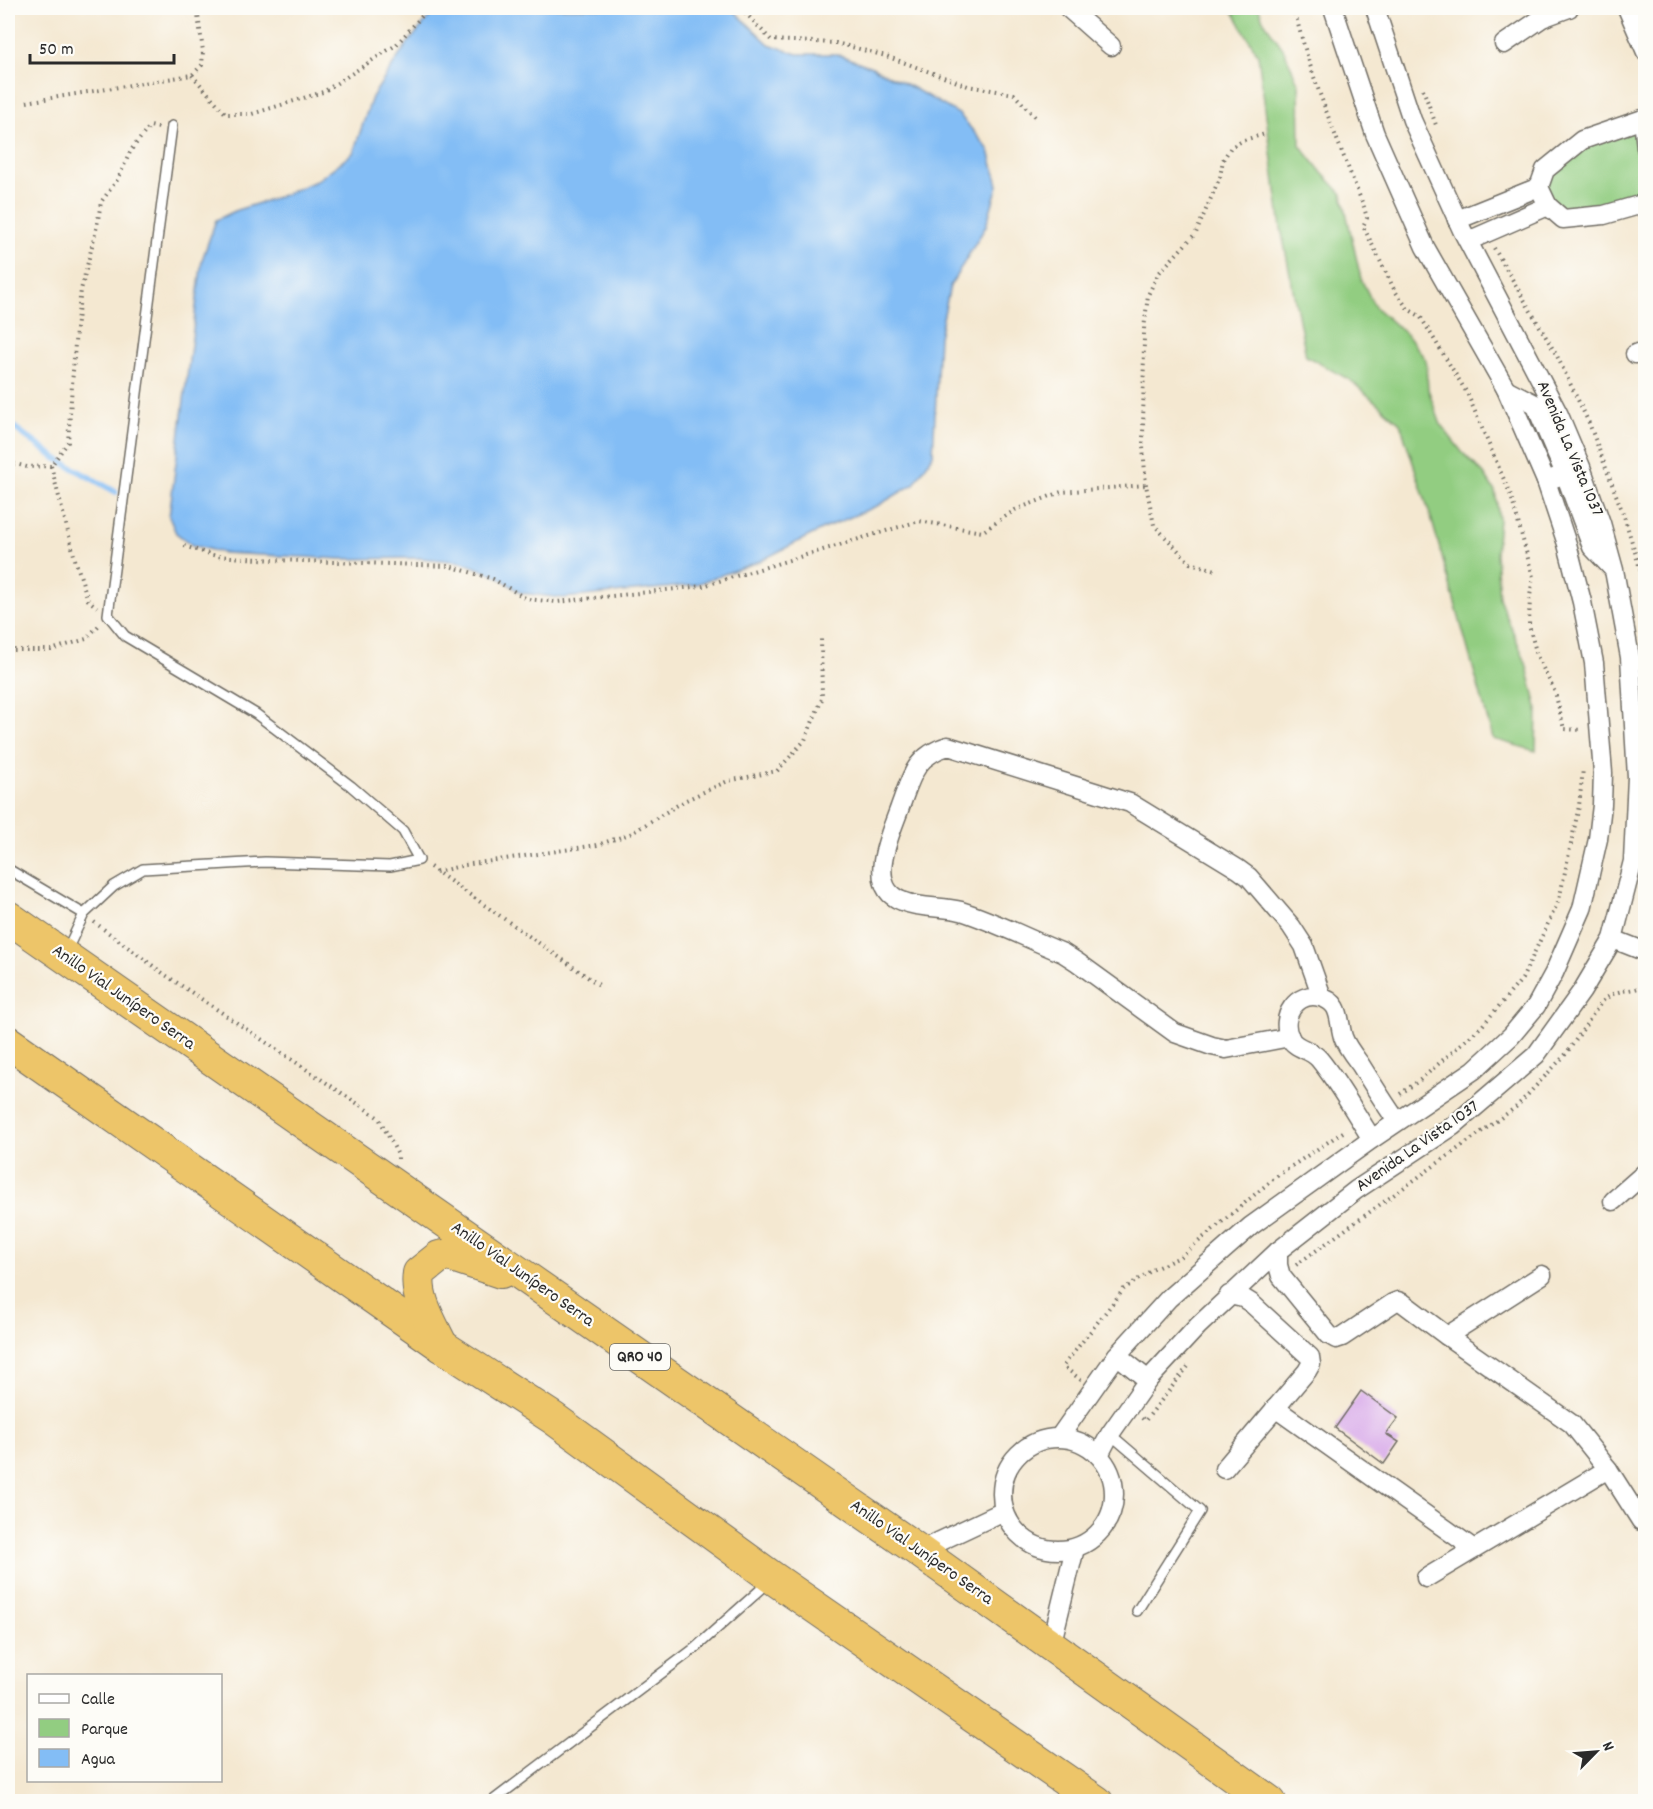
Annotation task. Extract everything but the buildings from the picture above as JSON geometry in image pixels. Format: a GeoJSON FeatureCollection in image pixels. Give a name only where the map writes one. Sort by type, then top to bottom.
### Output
{"type":"FeatureCollection","features":[{"type":"Feature","properties":{"kind":"highway","name":"Anillo Vial Junípero Serra"},"geometry":{"type":"LineString","coordinates":[[8,917],[919,1551],[1270,1802]]}},
{"type":"Feature","properties":{"kind":"highway"},"geometry":{"type":"LineString","coordinates":[[8,1042],[442,1346],[553,1418],[772,1578],[1096,1802]]}},
{"type":"Feature","properties":{"kind":"highway"},"geometry":{"type":"LineString","coordinates":[[442,1346],[417,1285],[419,1273],[439,1257],[450,1256],[533,1283]]}},
{"type":"Feature","properties":{"kind":"street"},"geometry":{"type":"LineString","coordinates":[[1068,8],[1111,46]]}},
{"type":"Feature","properties":{"kind":"street"},"geometry":{"type":"LineString","coordinates":[[1083,8],[1088,26]]}},
{"type":"Feature","properties":{"kind":"street","name":"Avenida La Vista 1037"},"geometry":{"type":"LineString","coordinates":[[1060,1437],[1117,1355],[1169,1298],[1251,1226],[1372,1139],[1474,1070],[1511,1036],[1541,998],[1554,973],[1582,909],[1598,839],[1603,773],[1594,663],[1567,544],[1546,481],[1506,389],[1425,247],[1375,134],[1333,8]]}},
{"type":"Feature","properties":{"kind":"street","name":"Avenida La Vista 1037"},"geometry":{"type":"LineString","coordinates":[[1100,1455],[1110,1434],[1148,1380],[1198,1326],[1278,1251],[1356,1190],[1453,1126],[1536,1055],[1582,991],[1613,939],[1633,861],[1637,777],[1630,657],[1614,570],[1601,523],[1573,471],[1558,415],[1457,220],[1413,120],[1375,8]]}},
{"type":"Feature","properties":{"kind":"street"},"geometry":{"type":"LineString","coordinates":[[1504,44],[1542,18],[1569,8]]}},
{"type":"Feature","properties":{"kind":"street"},"geometry":{"type":"LineString","coordinates":[[1627,8],[1646,52]]}},
{"type":"Feature","properties":{"kind":"street"},"geometry":{"type":"LineString","coordinates":[[1646,148],[1644,118],[1582,140],[1545,170],[1539,187],[1548,206],[1563,219],[1604,215],[1646,203]]}},
{"type":"Feature","properties":{"kind":"street"},"geometry":{"type":"LineString","coordinates":[[1457,220],[1539,187]]}},
{"type":"Feature","properties":{"kind":"street"},"geometry":{"type":"LineString","coordinates":[[1468,241],[1548,206]]}},
{"type":"Feature","properties":{"kind":"street"},"geometry":{"type":"LineString","coordinates":[[1506,389],[1535,404],[1573,471],[1546,481]]}},
{"type":"Feature","properties":{"kind":"street"},"geometry":{"type":"LineString","coordinates":[[1290,1037],[1226,1049],[1212,1046],[1175,1033],[1063,953],[961,912],[901,901],[889,891],[882,874],[882,858],[915,768],[934,750],[948,746],[1130,802],[1249,877],[1291,926],[1304,946],[1322,997]]}},
{"type":"Feature","properties":{"kind":"street"},"geometry":{"type":"LineString","coordinates":[[1613,939],[1646,952]]}},
{"type":"Feature","properties":{"kind":"street"},"geometry":{"type":"LineString","coordinates":[[1372,1139],[1318,1057],[1297,1046],[1290,1037],[1287,1023],[1289,1010],[1298,1001],[1309,996],[1322,997],[1335,1005],[1341,1017],[1344,1039],[1397,1122]]}},
{"type":"Feature","properties":{"kind":"street"},"geometry":{"type":"LineString","coordinates":[[1613,1201],[1645,1173]]}},
{"type":"Feature","properties":{"kind":"street"},"geometry":{"type":"LineString","coordinates":[[1278,1251],[1281,1276],[1329,1335],[1336,1339],[1398,1301],[1572,1424],[1608,1469],[1641,1521]]}},
{"type":"Feature","properties":{"kind":"street"},"geometry":{"type":"LineString","coordinates":[[1446,1336],[1542,1275]]}},
{"type":"Feature","properties":{"kind":"street"},"geometry":{"type":"LineString","coordinates":[[1224,1469],[1311,1364],[1310,1357],[1251,1303],[1243,1298],[1229,1296]]}},
{"type":"Feature","properties":{"kind":"street"},"geometry":{"type":"LineString","coordinates":[[1117,1355],[1148,1380]]}},
{"type":"Feature","properties":{"kind":"street"},"geometry":{"type":"LineString","coordinates":[[1275,1408],[1474,1549]]}},
{"type":"Feature","properties":{"kind":"street"},"geometry":{"type":"LineString","coordinates":[[1060,1437],[1082,1442],[1100,1455],[1112,1475],[1114,1497],[1109,1519],[1095,1537],[1075,1548],[1053,1550],[1032,1544],[1015,1531],[1004,1512],[1001,1490],[1007,1469],[1020,1451],[1039,1440],[1060,1437]]}},
{"type":"Feature","properties":{"kind":"street"},"geometry":{"type":"LineString","coordinates":[[1426,1578],[1608,1469]]}},
{"type":"Feature","properties":{"kind":"street"},"geometry":{"type":"LineString","coordinates":[[919,1551],[1004,1512]]}},
{"type":"Feature","properties":{"kind":"street"},"geometry":{"type":"LineString","coordinates":[[1051,1646],[1075,1548]]}},
{"type":"Feature","properties":{"kind":"lane"},"geometry":{"type":"LineString","coordinates":[[64,957],[84,914],[114,886],[143,869],[265,861],[390,866],[419,860],[403,831],[351,786],[256,714],[125,636],[108,615],[171,129]]}},
{"type":"Feature","properties":{"kind":"lane"},"geometry":{"type":"LineString","coordinates":[[8,869],[84,914]]}},
{"type":"Feature","properties":{"kind":"lane"},"geometry":{"type":"LineString","coordinates":[[1110,1434],[1200,1510],[1137,1611]]}},
{"type":"Feature","properties":{"kind":"lane"},"geometry":{"type":"LineString","coordinates":[[491,1802],[695,1648],[772,1578]]}},
{"type":"Feature","properties":{"kind":"path"},"geometry":{"type":"LineString","coordinates":[[27,102],[192,75],[201,65],[203,51],[197,8]]}},
{"type":"Feature","properties":{"kind":"path"},"geometry":{"type":"LineString","coordinates":[[192,75],[226,114],[252,114],[323,92],[396,45],[429,8]]}},
{"type":"Feature","properties":{"kind":"path"},"geometry":{"type":"LineString","coordinates":[[741,8],[771,40],[836,43],[885,56],[968,86],[1014,94],[1036,118]]}},
{"type":"Feature","properties":{"kind":"path"},"geometry":{"type":"LineString","coordinates":[[1294,8],[1335,136],[1364,207],[1367,218],[1363,226],[1395,291],[1408,309],[1420,316],[1467,393],[1511,496],[1533,577],[1529,625],[1538,656],[1556,692],[1564,729],[1583,730]]}},
{"type":"Feature","properties":{"kind":"path"},"geometry":{"type":"LineString","coordinates":[[1421,83],[1440,136]]}},
{"type":"Feature","properties":{"kind":"path"},"geometry":{"type":"LineString","coordinates":[[8,650],[51,650],[86,639],[108,615],[88,600],[51,466],[68,442],[81,290],[98,226],[101,202],[118,179],[130,150],[150,126],[171,129]]}},
{"type":"Feature","properties":{"kind":"path"},"geometry":{"type":"LineString","coordinates":[[1216,570],[1190,563],[1154,525],[1146,485],[1143,447],[1144,330],[1148,295],[1158,274],[1196,233],[1220,177],[1223,160],[1231,147],[1264,134]]}},
{"type":"Feature","properties":{"kind":"path"},"geometry":{"type":"LineString","coordinates":[[1485,234],[1557,356],[1589,423],[1624,516],[1646,588]]}},
{"type":"Feature","properties":{"kind":"path"},"geometry":{"type":"LineString","coordinates":[[8,462],[27,467],[51,466]]}},
{"type":"Feature","properties":{"kind":"path"},"geometry":{"type":"LineString","coordinates":[[184,546],[216,556],[363,565],[449,566],[493,579],[527,598],[557,602],[703,586],[920,520],[982,532],[1015,510],[1061,492],[1146,485]]}},
{"type":"Feature","properties":{"kind":"path"},"geometry":{"type":"LineString","coordinates":[[436,872],[465,865],[597,845],[630,834],[686,800],[728,780],[777,771],[805,740],[822,699],[821,636]]}},
{"type":"Feature","properties":{"kind":"path"},"geometry":{"type":"LineString","coordinates":[[1582,720],[1584,741]]}},
{"type":"Feature","properties":{"kind":"path"},"geometry":{"type":"LineString","coordinates":[[1385,1104],[1420,1080],[1482,1026],[1522,979],[1559,900],[1579,807],[1583,762]]}},
{"type":"Feature","properties":{"kind":"path"},"geometry":{"type":"LineString","coordinates":[[419,860],[599,985]]}},
{"type":"Feature","properties":{"kind":"path"},"geometry":{"type":"LineString","coordinates":[[84,914],[164,974],[379,1118],[398,1155],[399,1190]]}},
{"type":"Feature","properties":{"kind":"path"},"geometry":{"type":"LineString","coordinates":[[1281,1276],[1344,1228],[1516,1107],[1566,1054],[1608,996],[1622,990],[1636,990],[1646,985]]}},
{"type":"Feature","properties":{"kind":"path"},"geometry":{"type":"LineString","coordinates":[[1092,1389],[1063,1366],[1124,1289],[1152,1270],[1180,1257],[1277,1176],[1360,1120]]}},
{"type":"Feature","properties":{"kind":"path"},"geometry":{"type":"LineString","coordinates":[[1128,1407],[1145,1421],[1194,1360]]}},
{"type":"Feature","properties":{"kind":"green space"},"geometry":{"type":"Polygon","coordinates":[[[1231,8],[1259,8],[1263,20],[1284,50],[1299,85],[1300,145],[1342,194],[1361,279],[1375,307],[1408,336],[1426,360],[1428,389],[1441,425],[1462,452],[1484,474],[1495,491],[1499,519],[1496,554],[1499,598],[1526,663],[1537,707],[1536,751],[1493,739],[1432,521],[1400,423],[1350,380],[1306,356],[1281,228],[1258,55],[1231,8]]]}},
{"type":"Feature","properties":{"kind":"green space"},"geometry":{"type":"Polygon","coordinates":[[[1645,118],[1645,203],[1563,219],[1548,206],[1545,170],[1582,140],[1645,118]]]}},
{"type":"Feature","properties":{"kind":"water"},"geometry":{"type":"Polygon","coordinates":[[[437,8],[731,8],[769,44],[797,54],[837,54],[872,67],[959,114],[989,150],[998,185],[986,226],[950,286],[939,337],[933,455],[914,484],[879,505],[827,527],[760,561],[694,585],[563,598],[521,593],[497,576],[462,562],[419,558],[342,559],[223,553],[192,545],[176,533],[169,517],[202,260],[216,220],[316,181],[353,153],[372,97],[407,44],[437,8]]]}},
{"type":"Feature","properties":{"kind":"waterway"},"geometry":{"type":"LineString","coordinates":[[8,423],[57,459],[116,492]]}}]}
